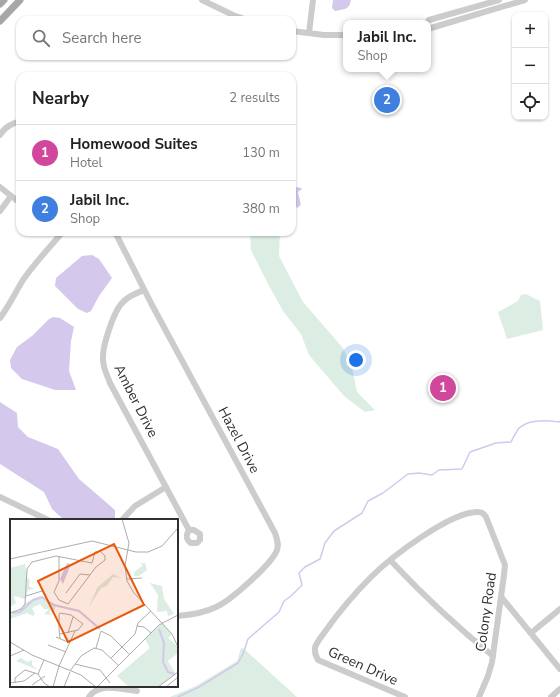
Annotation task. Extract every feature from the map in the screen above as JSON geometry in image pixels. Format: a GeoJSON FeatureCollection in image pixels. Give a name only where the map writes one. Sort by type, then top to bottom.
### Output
{"type":"FeatureCollection","features":[{"type":"Feature","properties":{"kind":"main road"},"geometry":{"type":"LineString","coordinates":[[0,4],[4,0]]}},
{"type":"Feature","properties":{"kind":"main road"},"geometry":{"type":"LineString","coordinates":[[0,21],[20,0]]}},
{"type":"Feature","properties":{"kind":"street"},"geometry":{"type":"LineString","coordinates":[[202,0],[236,16]]}},
{"type":"Feature","properties":{"kind":"street"},"geometry":{"type":"LineString","coordinates":[[309,33],[313,0]]}},
{"type":"Feature","properties":{"kind":"street"},"geometry":{"type":"LineString","coordinates":[[429,20],[499,0]]}},
{"type":"Feature","properties":{"kind":"street"},"geometry":{"type":"LineString","coordinates":[[431,28],[525,0]]}},
{"type":"Feature","properties":{"kind":"street"},"geometry":{"type":"LineString","coordinates":[[296,31],[343,35]]}},
{"type":"Feature","properties":{"kind":"street"},"geometry":{"type":"LineString","coordinates":[[0,135],[5,128],[16,122]]}},
{"type":"Feature","properties":{"kind":"street"},"geometry":{"type":"LineString","coordinates":[[0,187],[16,199]]}},
{"type":"Feature","properties":{"kind":"street"},"geometry":{"type":"LineString","coordinates":[[0,211],[11,196]]}},
{"type":"Feature","properties":{"kind":"street"},"geometry":{"type":"LineString","coordinates":[[0,318],[31,268],[58,236]]}},
{"type":"Feature","properties":{"kind":"street","name":"Hazel Drive"},"geometry":{"type":"LineString","coordinates":[[117,236],[144,290],[275,532],[278,542],[274,555],[235,595],[217,607],[198,614],[178,616]]}},
{"type":"Feature","properties":{"kind":"street","name":"Amber Drive"},"geometry":{"type":"LineString","coordinates":[[144,290],[132,295],[122,302],[118,308],[103,350],[105,372],[190,530]]}},
{"type":"Feature","properties":{"kind":"street"},"geometry":{"type":"LineString","coordinates":[[123,519],[135,506],[166,487]]}},
{"type":"Feature","properties":{"kind":"street"},"geometry":{"type":"LineString","coordinates":[[0,497],[46,519]]}},
{"type":"Feature","properties":{"kind":"street","name":"Colony Road"},"geometry":{"type":"LineString","coordinates":[[391,560],[432,530],[458,517],[479,512],[483,513],[486,517],[505,565],[502,598],[493,656],[488,676],[479,697]]}},
{"type":"Feature","properties":{"kind":"street"},"geometry":{"type":"LineString","coordinates":[[391,560],[425,596],[473,640],[493,656]]}},
{"type":"Feature","properties":{"kind":"street","name":"Green Drive"},"geometry":{"type":"LineString","coordinates":[[391,560],[360,589],[329,626],[316,644],[315,653],[318,660],[405,697]]}},
{"type":"Feature","properties":{"kind":"street"},"geometry":{"type":"LineString","coordinates":[[502,598],[560,670]]}},
{"type":"Feature","properties":{"kind":"street"},"geometry":{"type":"LineString","coordinates":[[531,633],[560,609]]}},
{"type":"Feature","properties":{"kind":"street"},"geometry":{"type":"LineString","coordinates":[[91,692],[101,688],[137,691]]}},
{"type":"Feature","properties":{"kind":"street"},"geometry":{"type":"LineString","coordinates":[[551,697],[560,689]]}},
{"type":"Feature","properties":{"kind":"shaded area"},"geometry":{"type":"Polygon","coordinates":[[[333,0],[351,0],[348,7],[335,11],[332,8],[333,0]]]}},
{"type":"Feature","properties":{"kind":"shaded area"},"geometry":{"type":"Polygon","coordinates":[[[296,187],[302,189],[298,192],[301,205],[297,208],[296,187]]]}},
{"type":"Feature","properties":{"kind":"shaded area"},"geometry":{"type":"Polygon","coordinates":[[[250,236],[280,236],[279,256],[303,302],[343,348],[352,368],[357,392],[375,410],[365,412],[344,396],[309,355],[301,334],[283,311],[251,250],[250,236]]]}},
{"type":"Feature","properties":{"kind":"shaded area"},"geometry":{"type":"Polygon","coordinates":[[[92,255],[99,259],[112,278],[99,296],[91,311],[87,313],[78,309],[55,286],[56,278],[82,256],[92,255]]]}},
{"type":"Feature","properties":{"kind":"shaded area"},"geometry":{"type":"Polygon","coordinates":[[[526,294],[540,301],[543,330],[507,339],[498,312],[518,301],[521,295],[526,294]]]}},
{"type":"Feature","properties":{"kind":"shaded area"},"geometry":{"type":"Polygon","coordinates":[[[53,317],[60,318],[74,327],[71,341],[69,371],[76,390],[55,390],[22,379],[11,368],[10,360],[17,347],[53,317]]]}},
{"type":"Feature","properties":{"kind":"shaded area"},"geometry":{"type":"Polygon","coordinates":[[[0,402],[17,413],[18,427],[28,437],[58,449],[79,479],[115,510],[115,519],[63,519],[52,509],[44,492],[0,464],[0,402]]]}},
{"type":"Feature","properties":{"kind":"shaded area"},"geometry":{"type":"Polygon","coordinates":[[[241,648],[244,649],[297,697],[170,697],[196,686],[237,661],[241,648]]]}},
{"type":"Feature","properties":{"kind":"waterway"},"geometry":{"type":"LineString","coordinates":[[178,697],[199,687],[238,663],[248,639],[279,612],[284,601],[302,585],[299,573],[305,567],[320,559],[325,543],[334,531],[362,513],[368,501],[383,493],[408,474],[419,473],[432,475],[439,470],[462,469],[470,452],[496,443],[511,442],[519,428],[523,425],[538,421],[560,421]]}},
{"type":"Feature","properties":{"kind":"place","name":"Jabil Inc."},"geometry":{"type":"Point","coordinates":[387,100]}},
{"type":"Feature","properties":{"kind":"place","name":"Homewood Suites"},"geometry":{"type":"Point","coordinates":[443,388]}}]}
